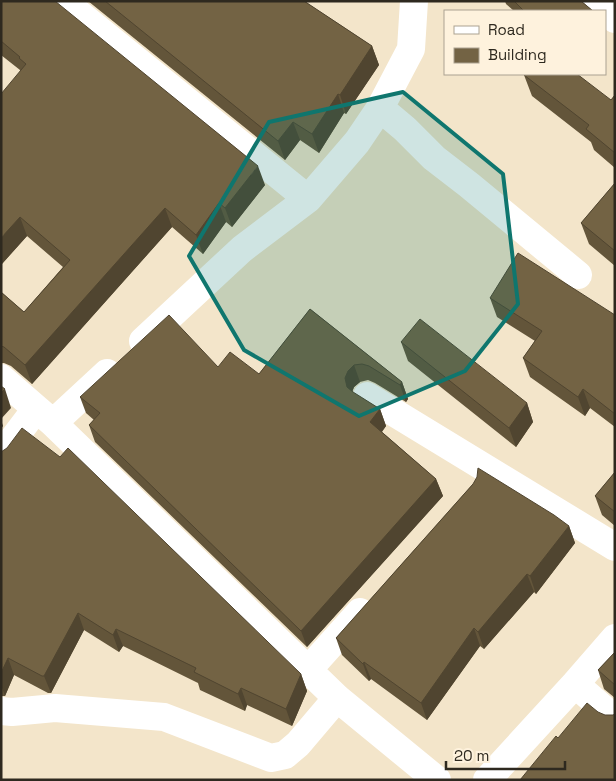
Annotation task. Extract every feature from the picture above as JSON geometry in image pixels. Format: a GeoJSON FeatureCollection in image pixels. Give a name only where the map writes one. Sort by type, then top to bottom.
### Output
{"type":"FeatureCollection","features":[{"type":"Feature","properties":{"kind":"street"},"geometry":{"type":"LineString","coordinates":[[63,1],[308,199]]}},
{"type":"Feature","properties":{"kind":"street"},"geometry":{"type":"LineString","coordinates":[[1,455],[242,249],[308,199],[358,142],[380,108],[411,49],[414,1]]}},
{"type":"Feature","properties":{"kind":"street"},"geometry":{"type":"LineString","coordinates":[[597,1],[615,19]]}},
{"type":"Feature","properties":{"kind":"street"},"geometry":{"type":"LineString","coordinates":[[380,108],[405,129],[434,158],[578,275]]}},
{"type":"Feature","properties":{"kind":"street"},"geometry":{"type":"LineString","coordinates":[[1,378],[45,416],[337,698],[437,780]]}},
{"type":"Feature","properties":{"kind":"street"},"geometry":{"type":"LineString","coordinates":[[367,396],[615,547]]}},
{"type":"Feature","properties":{"kind":"street"},"geometry":{"type":"LineString","coordinates":[[308,670],[379,592]]}},
{"type":"Feature","properties":{"kind":"street"},"geometry":{"type":"LineString","coordinates":[[487,780],[615,638]]}},
{"type":"Feature","properties":{"kind":"street"},"geometry":{"type":"LineString","coordinates":[[575,684],[615,719]]}},
{"type":"Feature","properties":{"kind":"street"},"geometry":{"type":"LineString","coordinates":[[1,711],[12,712],[55,708],[164,717],[271,758],[285,754],[298,744],[337,698]]}},
{"type":"Feature","properties":{"kind":"highlighted area"},"geometry":{"type":"Polygon","coordinates":[[[403,92],[503,174],[518,304],[465,371],[359,416],[244,350],[189,256],[269,122],[403,92]]]}},
{"type":"Feature","properties":{"kind":"building"},"geometry":{"type":"Polygon","coordinates":[[[1,1],[55,1],[258,166],[225,208],[219,203],[196,235],[165,208],[25,365],[1,346],[1,292],[24,312],[70,260],[20,217],[1,238],[1,94],[26,64],[1,41],[1,1]]]}},
{"type":"Feature","properties":{"kind":"building"},"geometry":{"type":"Polygon","coordinates":[[[105,1],[304,1],[372,46],[312,134],[293,122],[278,141],[105,1]]]}},
{"type":"Feature","properties":{"kind":"building"},"geometry":{"type":"Polygon","coordinates":[[[514,1],[581,1],[592,10],[523,10],[514,1]]]}},
{"type":"Feature","properties":{"kind":"building"},"geometry":{"type":"Polygon","coordinates":[[[524,75],[578,75],[611,100],[615,95],[615,153],[586,129],[589,125],[524,75]]]}},
{"type":"Feature","properties":{"kind":"building"},"geometry":{"type":"Polygon","coordinates":[[[615,183],[615,251],[581,223],[615,183]]]}},
{"type":"Feature","properties":{"kind":"building"},"geometry":{"type":"Polygon","coordinates":[[[518,253],[615,315],[615,414],[583,389],[578,397],[523,358],[542,331],[490,298],[518,253]]]}},
{"type":"Feature","properties":{"kind":"building"},"geometry":{"type":"Polygon","coordinates":[[[310,309],[402,382],[400,385],[369,366],[362,364],[354,365],[348,371],[345,378],[347,387],[380,409],[370,422],[436,479],[301,631],[89,425],[100,413],[80,397],[169,315],[218,367],[230,352],[259,374],[310,309]]]}},
{"type":"Feature","properties":{"kind":"building"},"geometry":{"type":"Polygon","coordinates":[[[420,319],[527,403],[509,428],[401,342],[420,319]]]}},
{"type":"Feature","properties":{"kind":"building"},"geometry":{"type":"Polygon","coordinates":[[[22,428],[60,457],[68,448],[301,674],[286,709],[241,688],[238,694],[194,672],[196,668],[116,629],[113,635],[78,613],[44,676],[8,658],[1,673],[1,452],[7,448],[22,428]]]}},
{"type":"Feature","properties":{"kind":"building"},"geometry":{"type":"Polygon","coordinates":[[[478,468],[569,526],[530,576],[527,574],[478,632],[474,628],[421,703],[364,662],[363,664],[336,638],[473,484],[477,477],[478,468]]]}},
{"type":"Feature","properties":{"kind":"building"},"geometry":{"type":"Polygon","coordinates":[[[615,472],[615,512],[595,496],[615,472]]]}},
{"type":"Feature","properties":{"kind":"building"},"geometry":{"type":"Polygon","coordinates":[[[615,652],[615,685],[598,670],[615,652]]]}},
{"type":"Feature","properties":{"kind":"building"},"geometry":{"type":"Polygon","coordinates":[[[587,703],[605,715],[615,714],[615,780],[520,780],[556,736],[558,738],[587,703]]]}}]}
